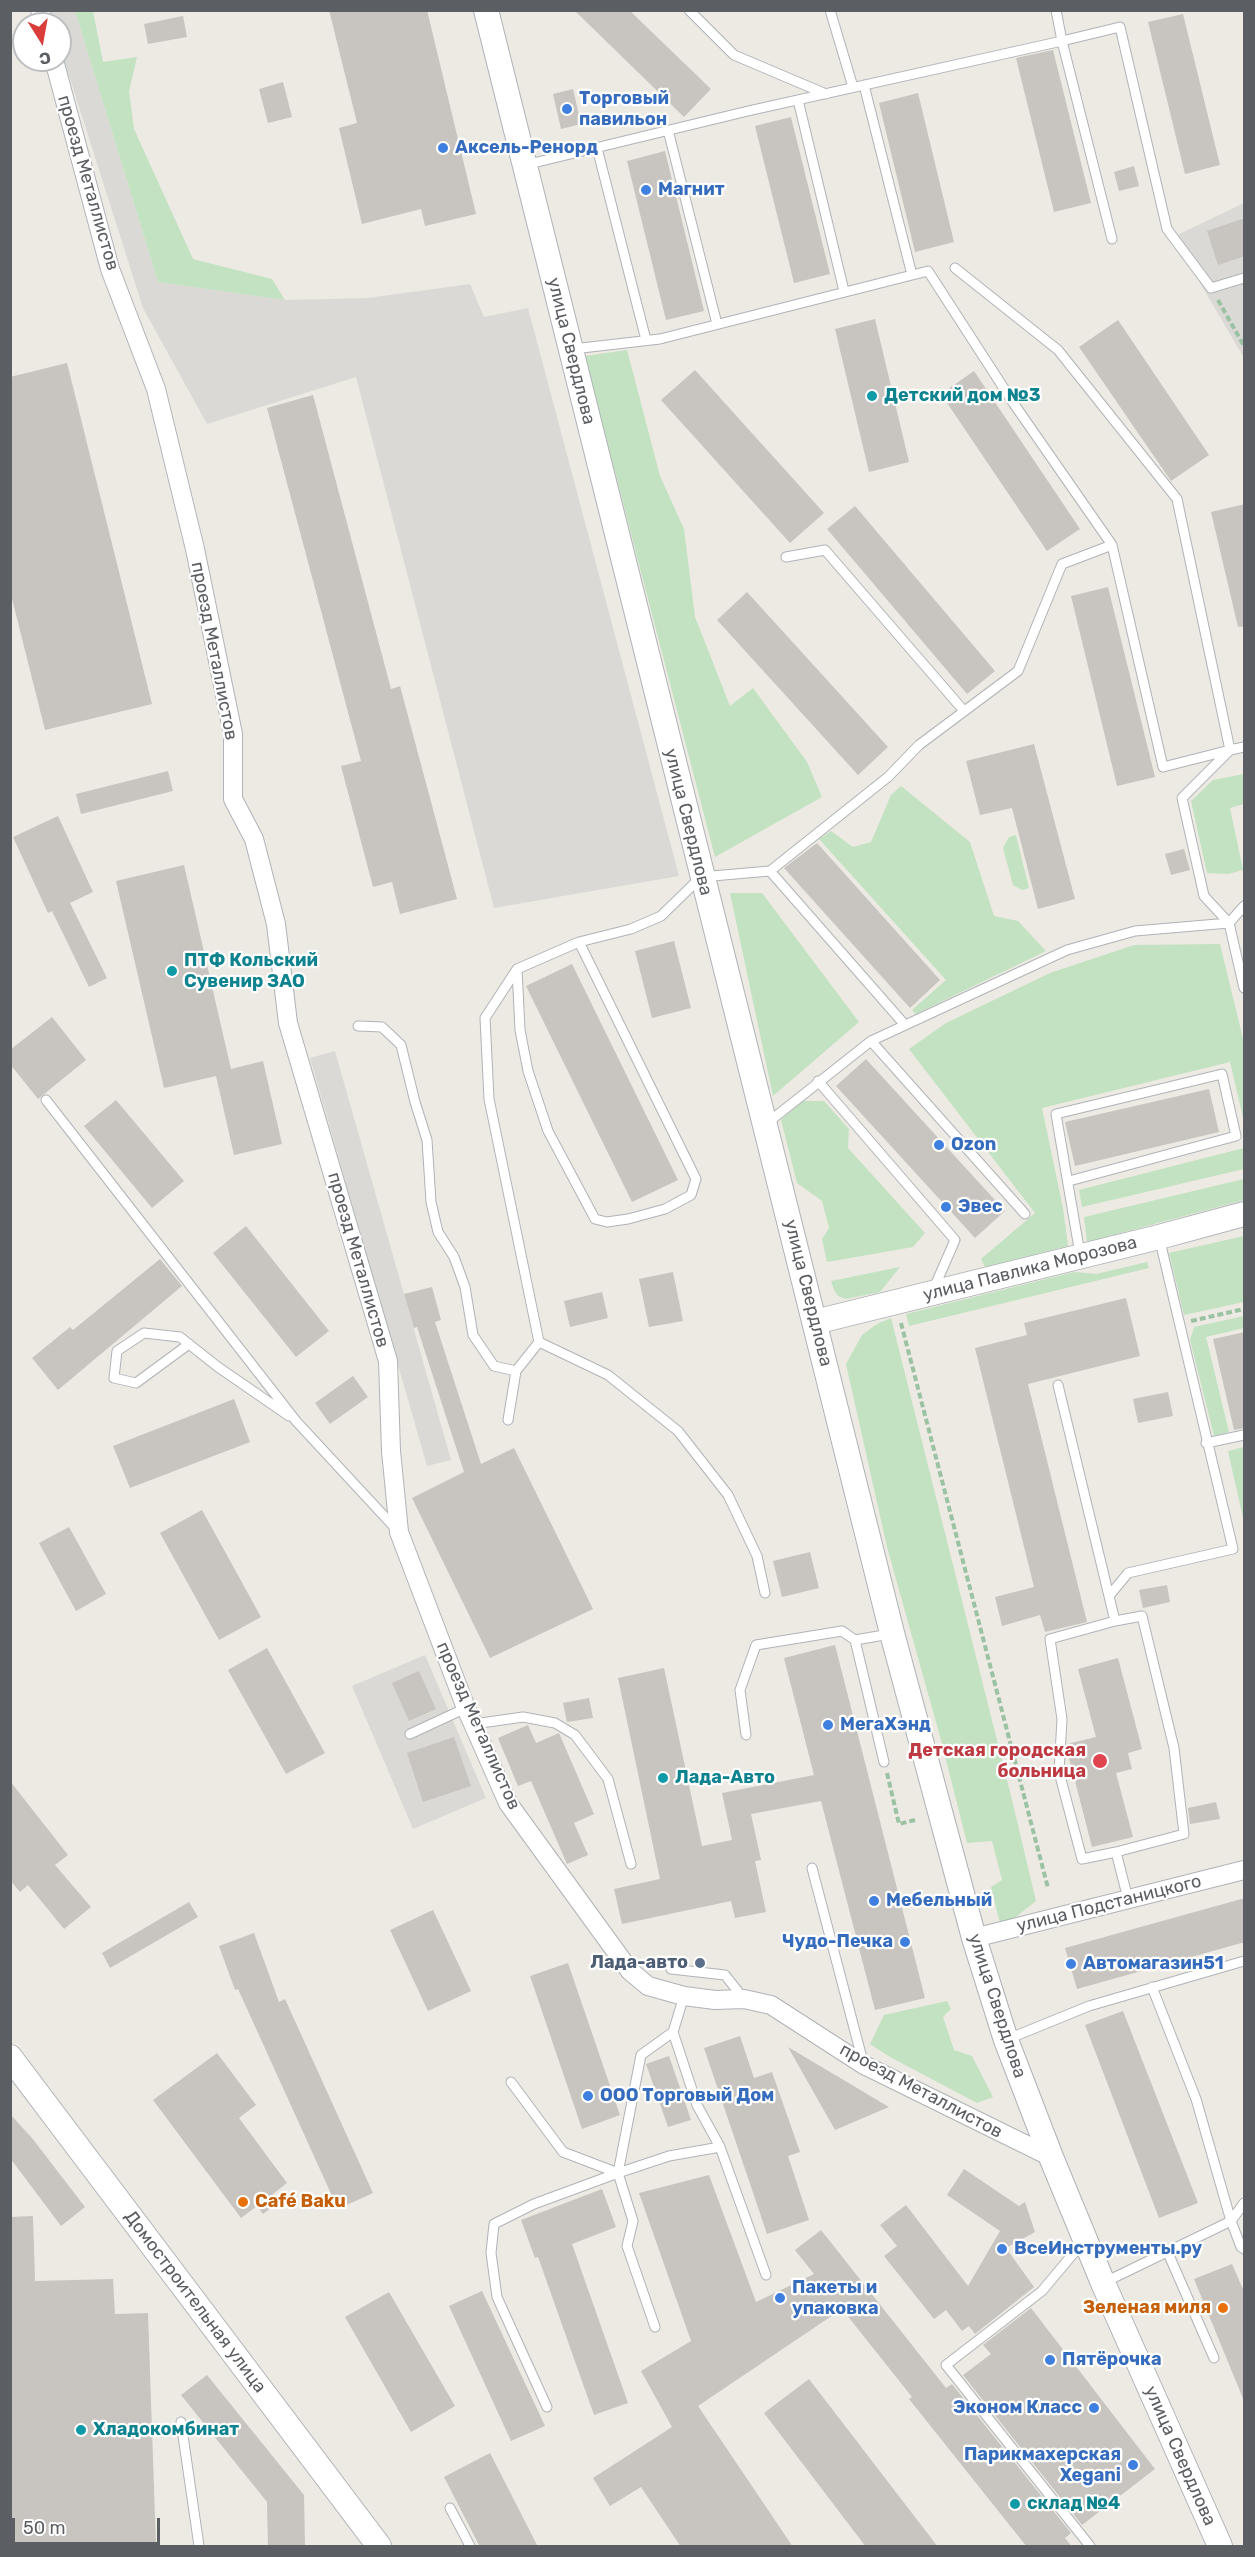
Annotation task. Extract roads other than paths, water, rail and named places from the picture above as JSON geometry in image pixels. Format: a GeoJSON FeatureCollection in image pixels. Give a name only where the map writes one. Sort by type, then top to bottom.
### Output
{"type":"FeatureCollection","features":[{"type":"Feature","properties":{"kind":"street","name":"улица Свердлова"},"geometry":{"type":"LineString","coordinates":[[486,10],[701,877],[766,1124],[892,1633],[974,1938],[1006,2040],[1051,2157],[1102,2283],[1216,2545]]}},
{"type":"Feature","properties":{"kind":"street","name":"проезд Металлистов"},"geometry":{"type":"LineString","coordinates":[[57,72],[110,269],[156,389],[195,549],[233,734],[233,799],[254,839],[260,858],[276,924],[288,1023],[388,1361],[391,1451],[399,1532],[470,1716],[508,1803],[630,1971],[648,1986],[684,1996],[715,2000],[744,1999],[771,2004],[864,2065],[1051,2157]]}},
{"type":"Feature","properties":{"kind":"street","name":"улица Павлика Морозова"},"geometry":{"type":"LineString","coordinates":[[815,1322],[1245,1214]]}},
{"type":"Feature","properties":{"kind":"street","name":"улица Подстаницкого"},"geometry":{"type":"LineString","coordinates":[[974,1938],[1245,1870]]}},
{"type":"Feature","properties":{"kind":"street","name":"Домостроительная улица"},"geometry":{"type":"LineString","coordinates":[[10,2057],[379,2547]]}},
{"type":"Feature","properties":{"kind":"lane"},"geometry":{"type":"LineString","coordinates":[[689,10],[734,55],[826,94]]}},
{"type":"Feature","properties":{"kind":"lane"},"geometry":{"type":"LineString","coordinates":[[830,10],[853,87]]}},
{"type":"Feature","properties":{"kind":"lane"},"geometry":{"type":"LineString","coordinates":[[1056,10],[1112,239]]}},
{"type":"Feature","properties":{"kind":"lane"},"geometry":{"type":"LineString","coordinates":[[525,165],[853,87],[1120,27],[1167,228],[1211,288],[1245,278]]}},
{"type":"Feature","properties":{"kind":"lane"},"geometry":{"type":"LineString","coordinates":[[864,85],[912,275]]}},
{"type":"Feature","properties":{"kind":"lane"},"geometry":{"type":"LineString","coordinates":[[798,100],[844,291]]}},
{"type":"Feature","properties":{"kind":"lane"},"geometry":{"type":"LineString","coordinates":[[668,130],[717,324]]}},
{"type":"Feature","properties":{"kind":"lane"},"geometry":{"type":"LineString","coordinates":[[597,148],[646,340]]}},
{"type":"Feature","properties":{"kind":"lane"},"geometry":{"type":"LineString","coordinates":[[955,268],[1058,350],[1177,499],[1230,750]]}},
{"type":"Feature","properties":{"kind":"lane"},"geometry":{"type":"LineString","coordinates":[[571,349],[646,340],[928,271],[1014,404],[1112,545],[1163,767],[1245,747]]}},
{"type":"Feature","properties":{"kind":"lane"},"geometry":{"type":"LineString","coordinates":[[539,1342],[489,1099],[485,1018],[517,969],[579,942],[631,929],[661,916],[701,877],[770,870],[888,777],[919,745],[1018,671],[1062,564],[1112,545]]}},
{"type":"Feature","properties":{"kind":"lane"},"geometry":{"type":"LineString","coordinates":[[786,557],[825,550],[964,711]]}},
{"type":"Feature","properties":{"kind":"lane"},"geometry":{"type":"LineString","coordinates":[[1230,750],[1182,798],[1204,896],[1229,923],[1245,988]]}},
{"type":"Feature","properties":{"kind":"lane"},"geometry":{"type":"LineString","coordinates":[[770,870],[905,1025]]}},
{"type":"Feature","properties":{"kind":"lane"},"geometry":{"type":"LineString","coordinates":[[766,1124],[871,1041],[1067,950],[1135,931],[1229,923],[1245,906]]}},
{"type":"Feature","properties":{"kind":"lane"},"geometry":{"type":"LineString","coordinates":[[517,969],[520,1030],[528,1071],[548,1131],[595,1219],[607,1222],[628,1219],[665,1209],[691,1195],[696,1179],[579,942]]}},
{"type":"Feature","properties":{"kind":"lane"},"geometry":{"type":"LineString","coordinates":[[358,1026],[382,1027],[401,1045],[414,1102],[427,1140],[431,1202],[438,1232],[454,1257],[465,1287],[473,1335],[494,1366],[516,1371]]}},
{"type":"Feature","properties":{"kind":"lane"},"geometry":{"type":"LineString","coordinates":[[871,1041],[1025,1214]]}},
{"type":"Feature","properties":{"kind":"lane"},"geometry":{"type":"LineString","coordinates":[[1069,1181],[1236,1136],[1222,1074],[1056,1114],[1080,1257]]}},
{"type":"Feature","properties":{"kind":"lane"},"geometry":{"type":"LineString","coordinates":[[818,1081],[955,1240],[931,1293]]}},
{"type":"Feature","properties":{"kind":"lane"},"geometry":{"type":"LineString","coordinates":[[46,1100],[296,1421],[399,1532]]}},
{"type":"Feature","properties":{"kind":"lane"},"geometry":{"type":"LineString","coordinates":[[1109,1596],[1128,1573],[1233,1549],[1206,1443],[1159,1237]]}},
{"type":"Feature","properties":{"kind":"lane"},"geometry":{"type":"LineString","coordinates":[[189,1344],[136,1383],[114,1378],[117,1351],[144,1333],[180,1337],[189,1344],[218,1367],[296,1421]]}},
{"type":"Feature","properties":{"kind":"lane"},"geometry":{"type":"LineString","coordinates":[[508,1420],[516,1371],[539,1342]]}},
{"type":"Feature","properties":{"kind":"lane"},"geometry":{"type":"LineString","coordinates":[[539,1342],[608,1375],[678,1431],[728,1495],[757,1556],[765,1593]]}},
{"type":"Feature","properties":{"kind":"lane"},"geometry":{"type":"LineString","coordinates":[[1058,1385],[1115,1621]]}},
{"type":"Feature","properties":{"kind":"lane"},"geometry":{"type":"LineString","coordinates":[[1206,1443],[1245,1435]]}},
{"type":"Feature","properties":{"kind":"lane"},"geometry":{"type":"LineString","coordinates":[[1142,1616],[1174,1748],[1184,1834],[1116,1852],[1082,1859],[1059,1772],[1062,1719],[1050,1639],[1142,1616]]}},
{"type":"Feature","properties":{"kind":"lane"},"geometry":{"type":"LineString","coordinates":[[746,1735],[740,1690],[756,1646],[842,1632],[855,1640],[892,1633]]}},
{"type":"Feature","properties":{"kind":"lane"},"geometry":{"type":"LineString","coordinates":[[855,1640],[884,1762]]}},
{"type":"Feature","properties":{"kind":"lane"},"geometry":{"type":"LineString","coordinates":[[411,1734],[470,1716],[522,1716],[555,1723],[575,1735],[608,1779],[631,1864]]}},
{"type":"Feature","properties":{"kind":"lane"},"geometry":{"type":"LineString","coordinates":[[1116,1852],[1128,1899]]}},
{"type":"Feature","properties":{"kind":"lane"},"geometry":{"type":"LineString","coordinates":[[812,1868],[864,2065]]}},
{"type":"Feature","properties":{"kind":"lane"},"geometry":{"type":"LineString","coordinates":[[1006,2040],[1089,2006],[1245,1961]]}},
{"type":"Feature","properties":{"kind":"lane"},"geometry":{"type":"LineString","coordinates":[[671,1969],[725,1975],[744,1999]]}},
{"type":"Feature","properties":{"kind":"lane"},"geometry":{"type":"LineString","coordinates":[[1152,1987],[1196,2099],[1231,2221],[1241,2247],[1245,2249]]}},
{"type":"Feature","properties":{"kind":"lane"},"geometry":{"type":"LineString","coordinates":[[684,1996],[673,2032],[697,2105],[720,2147],[766,2275]]}},
{"type":"Feature","properties":{"kind":"lane"},"geometry":{"type":"LineString","coordinates":[[656,2327],[627,2246],[633,2221],[618,2173],[641,2055],[673,2032]]}},
{"type":"Feature","properties":{"kind":"lane"},"geometry":{"type":"LineString","coordinates":[[512,2082],[563,2152],[618,2173]]}},
{"type":"Feature","properties":{"kind":"lane"},"geometry":{"type":"LineString","coordinates":[[547,2407],[497,2297],[490,2253],[495,2224],[534,2204],[618,2173],[669,2156],[720,2147]]}},
{"type":"Feature","properties":{"kind":"lane"},"geometry":{"type":"LineString","coordinates":[[1102,2283],[1231,2221],[1245,2203]]}},
{"type":"Feature","properties":{"kind":"lane"},"geometry":{"type":"LineString","coordinates":[[1085,2240],[1042,2291],[946,2365],[1090,2547]]}},
{"type":"Feature","properties":{"kind":"lane"},"geometry":{"type":"LineString","coordinates":[[1168,2253],[1214,2358]]}},
{"type":"Feature","properties":{"kind":"lane"},"geometry":{"type":"LineString","coordinates":[[181,2422],[199,2547]]}},
{"type":"Feature","properties":{"kind":"lane"},"geometry":{"type":"LineString","coordinates":[[450,2508],[470,2547]]}},
{"type":"Feature","properties":{"kind":"place","name":"Торговый павильон"},"geometry":{"type":"Point","coordinates":[567,109]}},
{"type":"Feature","properties":{"kind":"place","name":"Аксель-Ренорд"},"geometry":{"type":"Point","coordinates":[443,148]}},
{"type":"Feature","properties":{"kind":"place","name":"Магнит"},"geometry":{"type":"Point","coordinates":[646,190]}},
{"type":"Feature","properties":{"kind":"place","name":"Детский дом №3"},"geometry":{"type":"Point","coordinates":[872,396]}},
{"type":"Feature","properties":{"kind":"place","name":"ПТФ Кольский Сувенир ЗАО"},"geometry":{"type":"Point","coordinates":[172,971]}},
{"type":"Feature","properties":{"kind":"place","name":"Ozon"},"geometry":{"type":"Point","coordinates":[939,1145]}},
{"type":"Feature","properties":{"kind":"place","name":"Эвес"},"geometry":{"type":"Point","coordinates":[946,1207]}},
{"type":"Feature","properties":{"kind":"place","name":"МегаХэнд"},"geometry":{"type":"Point","coordinates":[828,1725]}},
{"type":"Feature","properties":{"kind":"place","name":"Детская городская больница"},"geometry":{"type":"Point","coordinates":[1100,1761]}},
{"type":"Feature","properties":{"kind":"place","name":"Лада-Авто"},"geometry":{"type":"Point","coordinates":[663,1778]}},
{"type":"Feature","properties":{"kind":"place","name":"Мебельный"},"geometry":{"type":"Point","coordinates":[874,1901]}},
{"type":"Feature","properties":{"kind":"place","name":"Чудо-Печка"},"geometry":{"type":"Point","coordinates":[905,1942]}},
{"type":"Feature","properties":{"kind":"place","name":"Лада-авто"},"geometry":{"type":"Point","coordinates":[700,1963]}},
{"type":"Feature","properties":{"kind":"place","name":"Автомагазин51"},"geometry":{"type":"Point","coordinates":[1071,1964]}},
{"type":"Feature","properties":{"kind":"place","name":"ООО Торговый Дом"},"geometry":{"type":"Point","coordinates":[588,2096]}},
{"type":"Feature","properties":{"kind":"place","name":"Café Baku"},"geometry":{"type":"Point","coordinates":[243,2202]}},
{"type":"Feature","properties":{"kind":"place","name":"ВсеИнструменты.ру"},"geometry":{"type":"Point","coordinates":[1002,2249]}},
{"type":"Feature","properties":{"kind":"place","name":"Пакеты и упаковка"},"geometry":{"type":"Point","coordinates":[780,2298]}},
{"type":"Feature","properties":{"kind":"place","name":"Зеленая миля"},"geometry":{"type":"Point","coordinates":[1223,2308]}},
{"type":"Feature","properties":{"kind":"place","name":"Пятёрочка"},"geometry":{"type":"Point","coordinates":[1050,2360]}},
{"type":"Feature","properties":{"kind":"place","name":"Эконом Класс"},"geometry":{"type":"Point","coordinates":[1094,2408]}},
{"type":"Feature","properties":{"kind":"place","name":"Хладокомбинат"},"geometry":{"type":"Point","coordinates":[81,2430]}},
{"type":"Feature","properties":{"kind":"place","name":"Парикмахерская Xegani"},"geometry":{"type":"Point","coordinates":[1133,2465]}},
{"type":"Feature","properties":{"kind":"place","name":"склад №4"},"geometry":{"type":"Point","coordinates":[1015,2504]}}]}
